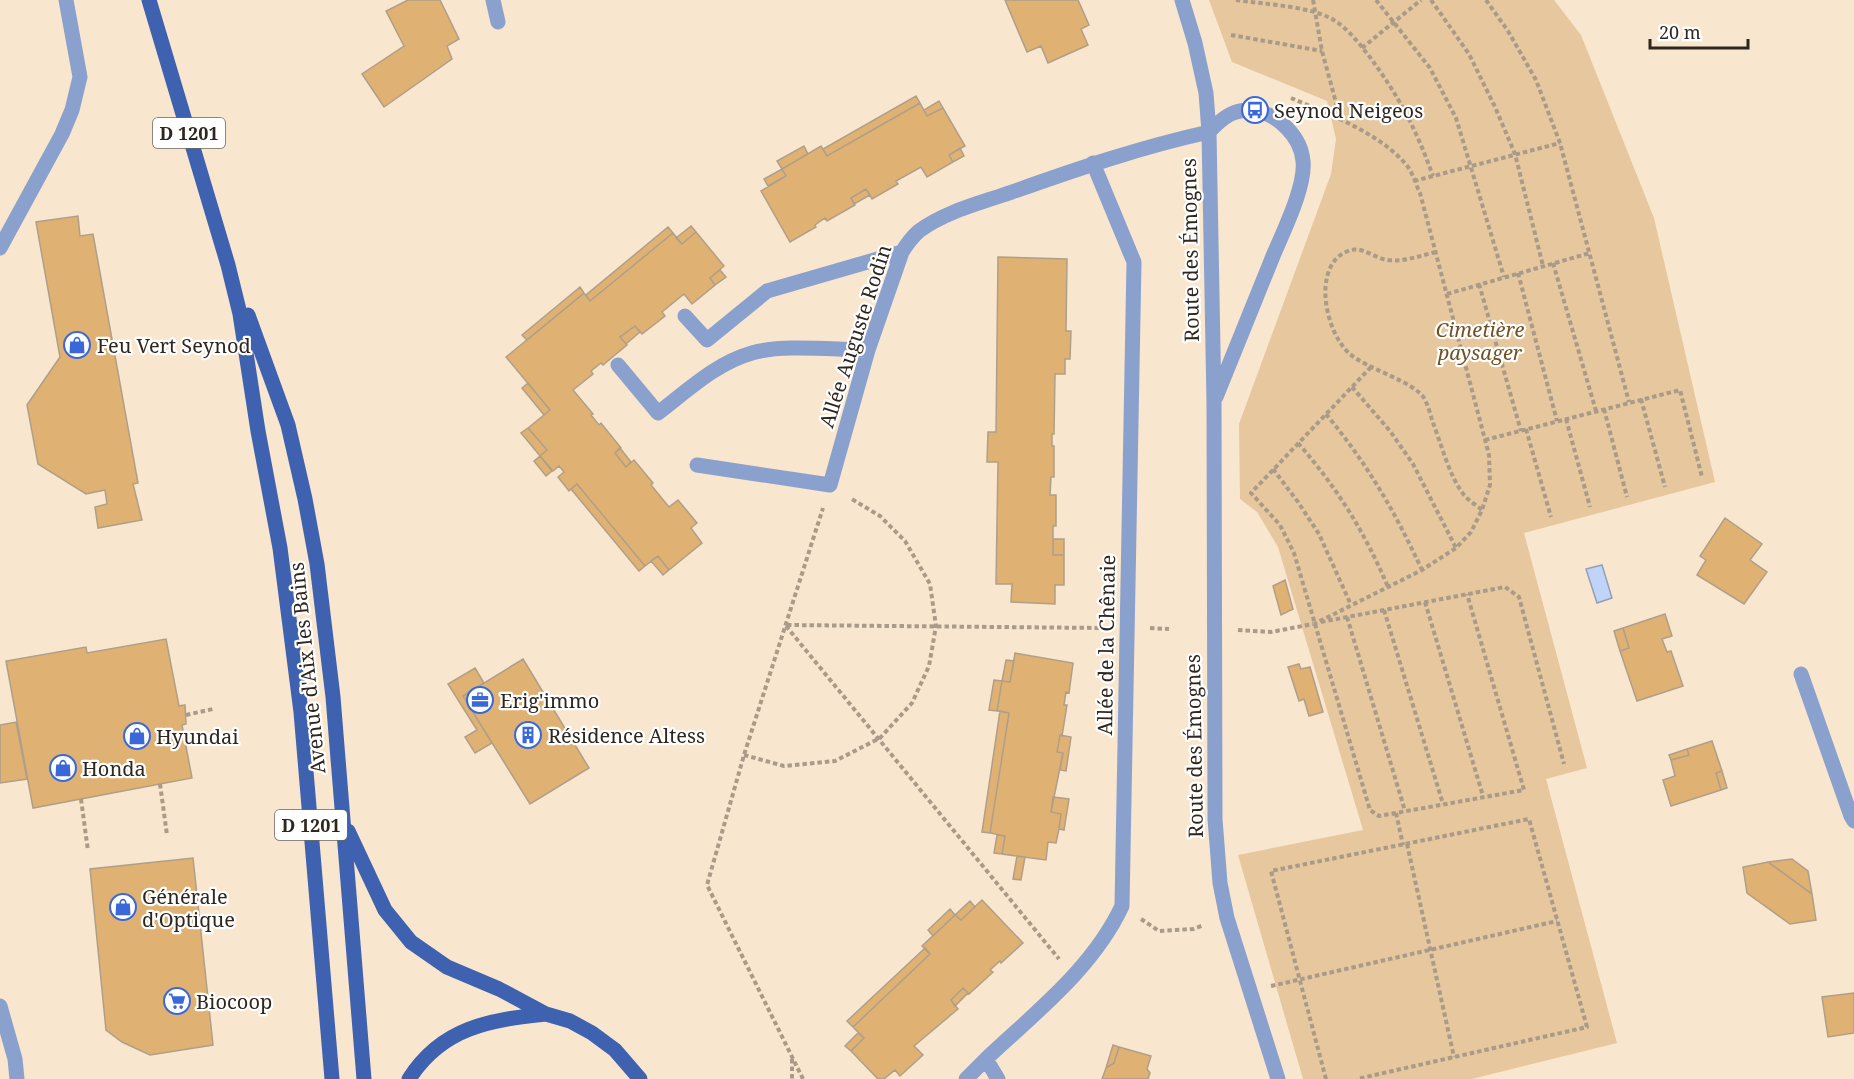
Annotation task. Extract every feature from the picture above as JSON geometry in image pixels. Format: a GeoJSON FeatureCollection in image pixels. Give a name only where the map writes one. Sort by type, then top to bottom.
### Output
{"type":"FeatureCollection","features":[{"type":"Feature","properties":{"kind":"main road","name":"Avenue d'Aix les Bains"},"geometry":{"type":"LineString","coordinates":[[149,0],[228,265],[242,325],[288,603],[301,712],[332,1079]]}},
{"type":"Feature","properties":{"kind":"main road","name":"Avenue d'Aix les Bains"},"geometry":{"type":"LineString","coordinates":[[228,265],[288,425],[317,564],[344,820],[364,1079]]}},
{"type":"Feature","properties":{"kind":"main road"},"geometry":{"type":"LineString","coordinates":[[344,820],[385,910],[411,942],[447,968],[499,989],[546,1014],[592,1033],[615,1050],[640,1079]]}},
{"type":"Feature","properties":{"kind":"main road"},"geometry":{"type":"LineString","coordinates":[[409,1079],[430,1054],[448,1040],[473,1027],[499,1019],[546,1014]]}},
{"type":"Feature","properties":{"kind":"main road"},"geometry":{"type":"LineString","coordinates":[[322,1079],[330,1047]]}},
{"type":"Feature","properties":{"kind":"street"},"geometry":{"type":"LineString","coordinates":[[0,248],[62,134],[72,110],[80,77],[66,0]]}},
{"type":"Feature","properties":{"kind":"street"},"geometry":{"type":"LineString","coordinates":[[493,0],[498,22]]}},
{"type":"Feature","properties":{"kind":"street","name":"Route des Émognes"},"geometry":{"type":"LineString","coordinates":[[1182,0],[1195,43],[1206,93],[1209,132],[1214,403],[1215,819],[1220,883],[1237,953],[1278,1079]]}},
{"type":"Feature","properties":{"kind":"street","name":"Route des Émognes"},"geometry":{"type":"LineString","coordinates":[[1209,132],[1221,119],[1234,111],[1255,110],[1275,117],[1288,129],[1300,146],[1304,162],[1300,186],[1283,232],[1214,403]]}},
{"type":"Feature","properties":{"kind":"street","name":"Allée Auguste Rodin"},"geometry":{"type":"LineString","coordinates":[[830,485],[868,350],[902,252],[918,232],[951,213],[1093,163],[1156,144],[1209,132]]}},
{"type":"Feature","properties":{"kind":"street","name":"Allée de la Chênaie"},"geometry":{"type":"LineString","coordinates":[[966,1079],[1074,976],[1111,929],[1122,906],[1134,262],[1093,163]]}},
{"type":"Feature","properties":{"kind":"street"},"geometry":{"type":"LineString","coordinates":[[685,316],[707,340],[767,291],[902,252]]}},
{"type":"Feature","properties":{"kind":"street"},"geometry":{"type":"LineString","coordinates":[[618,365],[658,413],[711,372],[752,353],[775,349],[868,350]]}},
{"type":"Feature","properties":{"kind":"street"},"geometry":{"type":"LineString","coordinates":[[697,465],[830,485]]}},
{"type":"Feature","properties":{"kind":"street"},"geometry":{"type":"LineString","coordinates":[[1801,674],[1854,820]]}},
{"type":"Feature","properties":{"kind":"street"},"geometry":{"type":"LineString","coordinates":[[0,1006],[15,1059],[17,1079]]}},
{"type":"Feature","properties":{"kind":"street"},"geometry":{"type":"LineString","coordinates":[[987,1059],[998,1079]]}},
{"type":"Feature","properties":{"kind":"path"},"geometry":{"type":"LineString","coordinates":[[1236,0],[1314,12],[1330,18],[1346,29],[1392,86],[1419,137],[1433,176]]}},
{"type":"Feature","properties":{"kind":"path"},"geometry":{"type":"LineString","coordinates":[[1313,0],[1322,51],[1341,121]]}},
{"type":"Feature","properties":{"kind":"path"},"geometry":{"type":"LineString","coordinates":[[1376,0],[1395,21],[1430,68],[1456,118],[1504,277]]}},
{"type":"Feature","properties":{"kind":"path"},"geometry":{"type":"LineString","coordinates":[[1362,48],[1421,0]]}},
{"type":"Feature","properties":{"kind":"path"},"geometry":{"type":"LineString","coordinates":[[1431,0],[1469,54],[1515,154],[1543,266]]}},
{"type":"Feature","properties":{"kind":"path"},"geometry":{"type":"LineString","coordinates":[[1486,0],[1509,31],[1536,80],[1560,143],[1629,402]]}},
{"type":"Feature","properties":{"kind":"path"},"geometry":{"type":"LineString","coordinates":[[1231,35],[1322,51]]}},
{"type":"Feature","properties":{"kind":"path"},"geometry":{"type":"LineString","coordinates":[[1290,97],[1372,136],[1389,147],[1409,168],[1420,193],[1489,455],[1490,485],[1482,510],[1471,532],[1456,548],[1422,570],[1314,624]]}},
{"type":"Feature","properties":{"kind":"path"},"geometry":{"type":"LineString","coordinates":[[1414,181],[1560,143]]}},
{"type":"Feature","properties":{"kind":"path"},"geometry":{"type":"LineString","coordinates":[[1436,252],[1406,260],[1384,260],[1352,249],[1341,254],[1330,268],[1325,289],[1326,311],[1334,334],[1349,354],[1423,397],[1456,481],[1465,497],[1482,510]]}},
{"type":"Feature","properties":{"kind":"path"},"geometry":{"type":"LineString","coordinates":[[1447,294],[1590,253]]}},
{"type":"Feature","properties":{"kind":"path"},"geometry":{"type":"LineString","coordinates":[[1553,263],[1596,411]]}},
{"type":"Feature","properties":{"kind":"path"},"geometry":{"type":"LineString","coordinates":[[1518,273],[1557,421]]}},
{"type":"Feature","properties":{"kind":"path"},"geometry":{"type":"LineString","coordinates":[[1479,284],[1521,431]]}},
{"type":"Feature","properties":{"kind":"path"},"geometry":{"type":"LineString","coordinates":[[1371,367],[1251,493],[1280,525],[1294,553],[1370,810],[1379,816],[1524,790],[1467,594]]}},
{"type":"Feature","properties":{"kind":"path"},"geometry":{"type":"LineString","coordinates":[[1352,387],[1390,431],[1413,464],[1456,548]]}},
{"type":"Feature","properties":{"kind":"path"},"geometry":{"type":"LineString","coordinates":[[1485,440],[1680,390],[1702,477]]}},
{"type":"Feature","properties":{"kind":"path"},"geometry":{"type":"LineString","coordinates":[[1641,399],[1665,487]]}},
{"type":"Feature","properties":{"kind":"path"},"geometry":{"type":"LineString","coordinates":[[1604,409],[1628,497]]}},
{"type":"Feature","properties":{"kind":"path"},"geometry":{"type":"LineString","coordinates":[[1326,414],[1355,449],[1382,490],[1422,570]]}},
{"type":"Feature","properties":{"kind":"path"},"geometry":{"type":"LineString","coordinates":[[1566,419],[1590,507]]}},
{"type":"Feature","properties":{"kind":"path"},"geometry":{"type":"LineString","coordinates":[[1526,429],[1551,517]]}},
{"type":"Feature","properties":{"kind":"path"},"geometry":{"type":"LineString","coordinates":[[1298,443],[1326,476],[1352,514],[1372,550],[1388,587]]}},
{"type":"Feature","properties":{"kind":"path"},"geometry":{"type":"LineString","coordinates":[[1273,469],[1298,501],[1319,534],[1351,605]]}},
{"type":"Feature","properties":{"kind":"path"},"geometry":{"type":"LineString","coordinates":[[744,755],[784,766],[835,761],[880,738],[912,703],[928,666],[936,626],[930,584],[905,541],[880,516],[830,485],[744,755],[707,885],[803,1079]]}},
{"type":"Feature","properties":{"kind":"path"},"geometry":{"type":"LineString","coordinates":[[1214,629],[1271,632],[1505,587],[1519,597],[1564,764]]}},
{"type":"Feature","properties":{"kind":"path"},"geometry":{"type":"LineString","coordinates":[[1425,602],[1483,796]]}},
{"type":"Feature","properties":{"kind":"path"},"geometry":{"type":"LineString","coordinates":[[1384,610],[1443,804]]}},
{"type":"Feature","properties":{"kind":"path"},"geometry":{"type":"LineString","coordinates":[[1347,617],[1405,811]]}},
{"type":"Feature","properties":{"kind":"path"},"geometry":{"type":"LineString","coordinates":[[786,625],[1168,629]]}},
{"type":"Feature","properties":{"kind":"path"},"geometry":{"type":"LineString","coordinates":[[786,625],[1074,976]]}},
{"type":"Feature","properties":{"kind":"path"},"geometry":{"type":"LineString","coordinates":[[186,715],[213,709]]}},
{"type":"Feature","properties":{"kind":"path"},"geometry":{"type":"LineString","coordinates":[[160,784],[167,835]]}},
{"type":"Feature","properties":{"kind":"path"},"geometry":{"type":"LineString","coordinates":[[81,799],[88,851]]}},
{"type":"Feature","properties":{"kind":"path"},"geometry":{"type":"LineString","coordinates":[[1396,813],[1454,1057]]}},
{"type":"Feature","properties":{"kind":"path"},"geometry":{"type":"LineString","coordinates":[[1326,1079],[1271,872],[1528,819],[1587,1027],[1358,1079]]}},
{"type":"Feature","properties":{"kind":"path"},"geometry":{"type":"LineString","coordinates":[[1269,986],[1557,921]]}},
{"type":"Feature","properties":{"kind":"path"},"geometry":{"type":"LineString","coordinates":[[1159,931],[1193,928],[1214,923]]}},
{"type":"Feature","properties":{"kind":"path"},"geometry":{"type":"LineString","coordinates":[[792,1059],[792,1079]]}},
{"type":"Feature","properties":{"kind":"green space","name":"Cimetière paysager"},"geometry":{"type":"Polygon","coordinates":[[[1209,0],[1554,0],[1581,35],[1654,218],[1715,482],[1524,533],[1587,768],[1546,779],[1617,1043],[1472,1079],[1303,1079],[1238,855],[1363,830],[1278,547],[1257,512],[1240,499],[1239,424],[1331,174],[1336,139],[1327,101],[1232,62],[1209,0]]]}},
{"type":"Feature","properties":{"kind":"water"},"geometry":{"type":"Polygon","coordinates":[[[1602,565],[1612,598],[1597,603],[1586,569],[1602,565]]]}},
{"type":"Feature","properties":{"kind":"building"},"geometry":{"type":"Polygon","coordinates":[[[408,0],[440,0],[459,39],[447,46],[452,59],[384,107],[362,74],[404,46],[386,11],[408,0]]]}},
{"type":"Feature","properties":{"kind":"building"},"geometry":{"type":"Polygon","coordinates":[[[1005,0],[1078,0],[1089,25],[1081,29],[1088,45],[1048,63],[1041,46],[1027,52],[1005,0]]]}},
{"type":"Feature","properties":{"kind":"building"},"geometry":{"type":"Polygon","coordinates":[[[916,96],[920,103],[827,156],[823,149],[916,96]]]}},
{"type":"Feature","properties":{"kind":"building"},"geometry":{"type":"Polygon","coordinates":[[[939,101],[943,108],[927,116],[924,110],[939,101]]]}},
{"type":"Feature","properties":{"kind":"building"},"geometry":{"type":"Polygon","coordinates":[[[920,103],[927,116],[943,108],[965,146],[949,155],[953,162],[927,177],[921,167],[896,181],[898,184],[872,199],[866,189],[851,198],[855,205],[827,221],[825,218],[815,225],[816,227],[790,242],[761,191],[786,176],[782,169],[821,146],[827,156],[920,103]]]}},
{"type":"Feature","properties":{"kind":"building"},"geometry":{"type":"Polygon","coordinates":[[[804,146],[808,154],[782,169],[777,161],[804,146]]]}},
{"type":"Feature","properties":{"kind":"building"},"geometry":{"type":"Polygon","coordinates":[[[960,148],[964,156],[953,162],[949,155],[960,148]]]}},
{"type":"Feature","properties":{"kind":"building"},"geometry":{"type":"Polygon","coordinates":[[[782,169],[786,176],[768,186],[764,179],[782,169]]]}},
{"type":"Feature","properties":{"kind":"building"},"geometry":{"type":"Polygon","coordinates":[[[866,189],[870,195],[854,204],[851,198],[866,189]]]}},
{"type":"Feature","properties":{"kind":"building"},"geometry":{"type":"Polygon","coordinates":[[[78,216],[80,236],[93,234],[138,483],[133,484],[142,520],[98,528],[95,507],[107,504],[105,490],[86,494],[38,464],[27,405],[60,357],[36,222],[78,216]]]}},
{"type":"Feature","properties":{"kind":"building"},"geometry":{"type":"Polygon","coordinates":[[[691,226],[696,232],[682,244],[676,238],[691,226]]]}},
{"type":"Feature","properties":{"kind":"building"},"geometry":{"type":"Polygon","coordinates":[[[668,227],[673,233],[590,301],[586,295],[668,227]]]}},
{"type":"Feature","properties":{"kind":"building"},"geometry":{"type":"Polygon","coordinates":[[[696,232],[724,266],[710,278],[715,285],[692,304],[684,294],[662,312],[665,316],[642,334],[635,326],[620,337],[627,345],[603,365],[601,363],[591,371],[593,374],[573,390],[599,425],[601,423],[621,448],[615,453],[626,467],[634,460],[669,507],[678,500],[697,523],[691,528],[702,543],[669,570],[658,556],[645,566],[577,484],[569,491],[558,477],[564,472],[559,466],[553,471],[540,456],[547,450],[528,428],[550,410],[506,357],[584,293],[590,301],[673,233],[682,244],[696,232]]]}},
{"type":"Feature","properties":{"kind":"building"},"geometry":{"type":"Polygon","coordinates":[[[998,257],[1067,259],[1066,331],[1071,331],[1070,359],[1065,359],[1065,374],[1055,374],[1054,434],[1052,434],[1054,477],[1051,477],[1050,495],[1056,495],[1053,555],[1064,555],[1064,585],[1055,585],[1055,604],[1011,602],[1012,584],[996,584],[998,462],[987,462],[988,432],[996,432],[998,257]]]}},
{"type":"Feature","properties":{"kind":"building"},"geometry":{"type":"Polygon","coordinates":[[[720,270],[726,277],[715,285],[710,278],[720,270]]]}},
{"type":"Feature","properties":{"kind":"building"},"geometry":{"type":"Polygon","coordinates":[[[580,287],[584,293],[527,340],[522,335],[580,287]]]}},
{"type":"Feature","properties":{"kind":"building"},"geometry":{"type":"Polygon","coordinates":[[[635,326],[640,332],[626,344],[620,337],[635,326]]]}},
{"type":"Feature","properties":{"kind":"building"},"geometry":{"type":"Polygon","coordinates":[[[528,383],[550,410],[544,415],[522,388],[528,383]]]}},
{"type":"Feature","properties":{"kind":"building"},"geometry":{"type":"Polygon","coordinates":[[[528,428],[547,450],[540,456],[521,433],[528,428]]]}},
{"type":"Feature","properties":{"kind":"building"},"geometry":{"type":"Polygon","coordinates":[[[620,448],[631,462],[626,467],[615,453],[620,448]]]}},
{"type":"Feature","properties":{"kind":"building"},"geometry":{"type":"Polygon","coordinates":[[[540,456],[552,471],[546,476],[534,461],[540,456]]]}},
{"type":"Feature","properties":{"kind":"building"},"geometry":{"type":"Polygon","coordinates":[[[577,484],[645,566],[639,571],[571,489],[577,484]]]}},
{"type":"Feature","properties":{"kind":"building"},"geometry":{"type":"Polygon","coordinates":[[[1725,518],[1762,544],[1750,560],[1767,572],[1744,604],[1697,575],[1706,560],[1700,556],[1725,518]]]}},
{"type":"Feature","properties":{"kind":"building"},"geometry":{"type":"Polygon","coordinates":[[[1053,539],[1064,539],[1064,555],[1053,555],[1053,539]]]}},
{"type":"Feature","properties":{"kind":"building"},"geometry":{"type":"Polygon","coordinates":[[[658,556],[669,570],[663,575],[651,561],[658,556]]]}},
{"type":"Feature","properties":{"kind":"building"},"geometry":{"type":"Polygon","coordinates":[[[1285,580],[1293,609],[1281,615],[1273,586],[1285,580]]]}},
{"type":"Feature","properties":{"kind":"building"},"geometry":{"type":"Polygon","coordinates":[[[1665,614],[1672,636],[1662,639],[1667,652],[1671,651],[1683,686],[1637,701],[1620,651],[1629,648],[1623,628],[1665,614]]]}},
{"type":"Feature","properties":{"kind":"building"},"geometry":{"type":"Polygon","coordinates":[[[1623,628],[1629,648],[1620,651],[1614,631],[1623,628]]]}},
{"type":"Feature","properties":{"kind":"building"},"geometry":{"type":"Polygon","coordinates":[[[166,639],[179,706],[185,705],[186,724],[182,725],[192,778],[33,808],[6,661],[86,647],[87,653],[166,639]]]}},
{"type":"Feature","properties":{"kind":"building"},"geometry":{"type":"Polygon","coordinates":[[[1015,653],[1073,663],[1069,693],[1066,692],[1064,705],[1067,705],[1062,736],[1060,735],[1057,752],[1063,753],[1051,812],[1061,814],[1059,829],[1056,843],[1048,842],[1046,860],[1002,854],[1005,836],[990,833],[1009,713],[997,711],[1002,681],[1010,682],[1015,653]]]}},
{"type":"Feature","properties":{"kind":"building","name":"Résidence Altess"},"geometry":{"type":"Polygon","coordinates":[[[523,659],[589,768],[530,804],[463,696],[523,659]]]}},
{"type":"Feature","properties":{"kind":"building"},"geometry":{"type":"Polygon","coordinates":[[[1006,660],[1014,661],[1010,682],[1002,681],[1006,660]]]}},
{"type":"Feature","properties":{"kind":"building"},"geometry":{"type":"Polygon","coordinates":[[[1299,664],[1301,669],[1310,667],[1323,712],[1309,716],[1304,699],[1299,701],[1288,667],[1299,664]]]}},
{"type":"Feature","properties":{"kind":"building"},"geometry":{"type":"Polygon","coordinates":[[[475,668],[484,683],[463,696],[492,743],[475,753],[465,737],[477,730],[448,684],[475,668]]]}},
{"type":"Feature","properties":{"kind":"building"},"geometry":{"type":"Polygon","coordinates":[[[994,680],[1002,681],[997,711],[989,710],[994,680]]]}},
{"type":"Feature","properties":{"kind":"building"},"geometry":{"type":"Polygon","coordinates":[[[1000,711],[1009,713],[990,833],[982,832],[1000,711]]]}},
{"type":"Feature","properties":{"kind":"building"},"geometry":{"type":"Polygon","coordinates":[[[16,722],[27,779],[0,783],[0,725],[16,722]]]}},
{"type":"Feature","properties":{"kind":"building"},"geometry":{"type":"Polygon","coordinates":[[[1060,735],[1071,737],[1066,771],[1060,770],[1063,753],[1057,752],[1060,735]]]}},
{"type":"Feature","properties":{"kind":"building"},"geometry":{"type":"Polygon","coordinates":[[[1712,741],[1722,771],[1716,773],[1721,790],[1671,806],[1663,780],[1675,776],[1671,760],[1689,755],[1687,749],[1712,741]]]}},
{"type":"Feature","properties":{"kind":"building"},"geometry":{"type":"Polygon","coordinates":[[[1687,749],[1689,755],[1671,760],[1669,755],[1687,749]]]}},
{"type":"Feature","properties":{"kind":"building"},"geometry":{"type":"Polygon","coordinates":[[[1722,771],[1727,788],[1721,790],[1716,773],[1722,771]]]}},
{"type":"Feature","properties":{"kind":"building"},"geometry":{"type":"Polygon","coordinates":[[[1053,797],[1069,799],[1064,830],[1059,829],[1061,814],[1051,812],[1053,797]]]}},
{"type":"Feature","properties":{"kind":"building"},"geometry":{"type":"Polygon","coordinates":[[[997,835],[1005,836],[1002,854],[994,853],[997,835]]]}},
{"type":"Feature","properties":{"kind":"building"},"geometry":{"type":"Polygon","coordinates":[[[1017,856],[1025,857],[1021,880],[1013,879],[1017,856]]]}},
{"type":"Feature","properties":{"kind":"building"},"geometry":{"type":"Polygon","coordinates":[[[193,858],[213,1045],[150,1055],[122,1042],[106,1030],[90,869],[193,858]]]}},
{"type":"Feature","properties":{"kind":"building"},"geometry":{"type":"Polygon","coordinates":[[[1792,859],[1808,871],[1812,894],[1768,862],[1792,859]]]}},
{"type":"Feature","properties":{"kind":"building"},"geometry":{"type":"Polygon","coordinates":[[[1768,862],[1812,894],[1816,920],[1790,924],[1747,893],[1743,867],[1768,862]]]}},
{"type":"Feature","properties":{"kind":"building"},"geometry":{"type":"Polygon","coordinates":[[[982,900],[1023,943],[990,970],[993,972],[969,994],[963,988],[951,1000],[958,1009],[914,1046],[923,1055],[900,1076],[895,1070],[884,1079],[878,1079],[851,1051],[864,1038],[853,1027],[930,954],[922,946],[955,915],[961,920],[982,900]]]}},
{"type":"Feature","properties":{"kind":"building"},"geometry":{"type":"Polygon","coordinates":[[[970,901],[975,907],[961,920],[955,915],[970,901]]]}},
{"type":"Feature","properties":{"kind":"building"},"geometry":{"type":"Polygon","coordinates":[[[950,909],[955,915],[933,936],[928,930],[950,909]]]}},
{"type":"Feature","properties":{"kind":"building"},"geometry":{"type":"Polygon","coordinates":[[[925,948],[930,954],[853,1027],[847,1021],[925,948]]]}},
{"type":"Feature","properties":{"kind":"building"},"geometry":{"type":"Polygon","coordinates":[[[963,988],[968,993],[955,1006],[951,1000],[963,988]]]}},
{"type":"Feature","properties":{"kind":"building"},"geometry":{"type":"Polygon","coordinates":[[[1854,993],[1854,1033],[1828,1037],[1822,997],[1854,993]]]}},
{"type":"Feature","properties":{"kind":"building"},"geometry":{"type":"Polygon","coordinates":[[[858,1033],[864,1038],[851,1051],[845,1046],[858,1033]]]}},
{"type":"Feature","properties":{"kind":"building"},"geometry":{"type":"Polygon","coordinates":[[[1113,1045],[1119,1047],[1114,1063],[1106,1068],[1113,1045]]]}},
{"type":"Feature","properties":{"kind":"building"},"geometry":{"type":"Polygon","coordinates":[[[1119,1047],[1151,1056],[1147,1069],[1150,1073],[1148,1079],[1102,1079],[1106,1068],[1114,1063],[1119,1047]]]}},
{"type":"Feature","properties":{"kind":"place","name":"Seynod Neigeos"},"geometry":{"type":"Point","coordinates":[1255,110]}},
{"type":"Feature","properties":{"kind":"place","name":"Feu Vert Seynod"},"geometry":{"type":"Point","coordinates":[77,345]}},
{"type":"Feature","properties":{"kind":"place","name":"Erig'immo"},"geometry":{"type":"Point","coordinates":[480,700]}},
{"type":"Feature","properties":{"kind":"place","name":"Résidence Altess"},"geometry":{"type":"Point","coordinates":[528,735]}},
{"type":"Feature","properties":{"kind":"place","name":"Hyundai"},"geometry":{"type":"Point","coordinates":[137,736]}},
{"type":"Feature","properties":{"kind":"place","name":"Honda"},"geometry":{"type":"Point","coordinates":[63,768]}},
{"type":"Feature","properties":{"kind":"place","name":"Générale d'Optique"},"geometry":{"type":"Point","coordinates":[123,907]}},
{"type":"Feature","properties":{"kind":"place","name":"Biocoop"},"geometry":{"type":"Point","coordinates":[177,1001]}}]}
